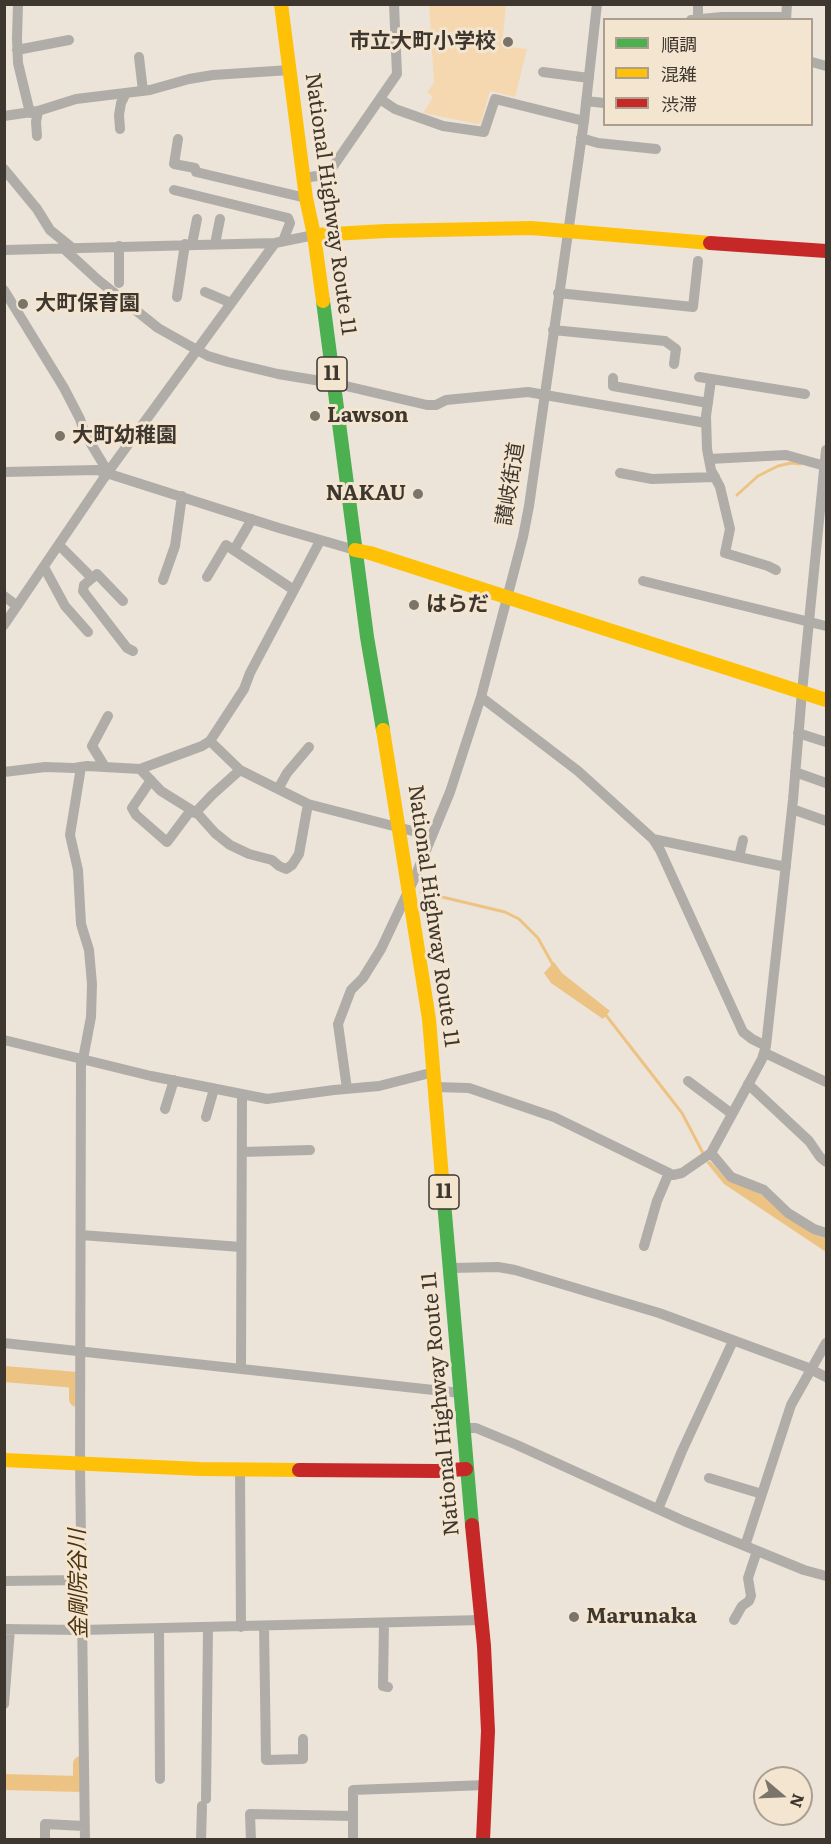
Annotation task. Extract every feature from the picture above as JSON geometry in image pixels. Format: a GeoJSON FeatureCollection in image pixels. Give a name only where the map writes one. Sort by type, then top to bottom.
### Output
{"type":"FeatureCollection","features":[{"type":"Feature","properties":{"kind":"main road","name":"National Highway Route 11"},"geometry":{"type":"LineString","coordinates":[[281,4],[369,648],[410,889],[429,1019],[466,1469],[487,1686],[483,1839]]}},
{"type":"Feature","properties":{"kind":"main road"},"geometry":{"type":"LineString","coordinates":[[314,235],[531,228],[731,246],[826,251]]}},
{"type":"Feature","properties":{"kind":"main road"},"geometry":{"type":"LineString","coordinates":[[355,550],[508,596],[826,700]]}},
{"type":"Feature","properties":{"kind":"main road"},"geometry":{"type":"LineString","coordinates":[[4,1460],[240,1469],[437,1472],[466,1469]]}},
{"type":"Feature","properties":{"kind":"street"},"geometry":{"type":"LineString","coordinates":[[18,4],[18,63],[34,112],[37,136]]}},
{"type":"Feature","properties":{"kind":"street"},"geometry":{"type":"LineString","coordinates":[[303,178],[324,175],[332,168],[398,74],[394,4]]}},
{"type":"Feature","properties":{"kind":"street","name":"讃岐街道"},"geometry":{"type":"LineString","coordinates":[[347,1089],[338,1024],[351,990],[363,978],[381,948],[410,889],[465,748],[508,596],[529,506],[589,78],[599,33],[597,4]]}},
{"type":"Feature","properties":{"kind":"street"},"geometry":{"type":"LineString","coordinates":[[722,18],[786,18],[787,4]]}},
{"type":"Feature","properties":{"kind":"street"},"geometry":{"type":"LineString","coordinates":[[18,50],[69,39]]}},
{"type":"Feature","properties":{"kind":"street"},"geometry":{"type":"LineString","coordinates":[[138,57],[143,91]]}},
{"type":"Feature","properties":{"kind":"street"},"geometry":{"type":"LineString","coordinates":[[4,116],[34,112],[76,99],[143,91],[213,75],[290,70]]}},
{"type":"Feature","properties":{"kind":"street"},"geometry":{"type":"LineString","coordinates":[[543,72],[589,78]]}},
{"type":"Feature","properties":{"kind":"street"},"geometry":{"type":"LineString","coordinates":[[120,129],[121,103],[126,93]]}},
{"type":"Feature","properties":{"kind":"street"},"geometry":{"type":"LineString","coordinates":[[380,99],[395,109],[443,126],[484,132],[495,99],[584,121]]}},
{"type":"Feature","properties":{"kind":"street"},"geometry":{"type":"LineString","coordinates":[[586,101],[603,103]]}},
{"type":"Feature","properties":{"kind":"street"},"geometry":{"type":"LineString","coordinates":[[581,138],[598,143],[656,149]]}},
{"type":"Feature","properties":{"kind":"street"},"geometry":{"type":"LineString","coordinates":[[178,139],[174,164],[195,168],[196,172],[306,198]]}},
{"type":"Feature","properties":{"kind":"street"},"geometry":{"type":"LineString","coordinates":[[4,169],[38,208],[50,230],[98,280],[158,328],[208,356],[258,370],[333,383],[427,405],[436,405],[446,400],[528,392],[706,423]]}},
{"type":"Feature","properties":{"kind":"street"},"geometry":{"type":"LineString","coordinates":[[4,625],[108,472],[231,303],[279,242],[290,223],[288,218],[245,202],[200,192],[174,190]]}},
{"type":"Feature","properties":{"kind":"street"},"geometry":{"type":"LineString","coordinates":[[177,297],[188,244],[197,219]]}},
{"type":"Feature","properties":{"kind":"street"},"geometry":{"type":"LineString","coordinates":[[215,244],[220,219]]}},
{"type":"Feature","properties":{"kind":"street"},"geometry":{"type":"LineString","coordinates":[[4,250],[279,242],[314,235]]}},
{"type":"Feature","properties":{"kind":"street"},"geometry":{"type":"LineString","coordinates":[[119,246],[119,283]]}},
{"type":"Feature","properties":{"kind":"street"},"geometry":{"type":"LineString","coordinates":[[558,293],[693,308],[698,261]]}},
{"type":"Feature","properties":{"kind":"street"},"geometry":{"type":"LineString","coordinates":[[4,290],[64,388],[85,434],[108,472]]}},
{"type":"Feature","properties":{"kind":"street"},"geometry":{"type":"LineString","coordinates":[[204,292],[231,303]]}},
{"type":"Feature","properties":{"kind":"street"},"geometry":{"type":"LineString","coordinates":[[553,330],[665,341],[676,349],[674,364]]}},
{"type":"Feature","properties":{"kind":"street"},"geometry":{"type":"LineString","coordinates":[[699,377],[805,394]]}},
{"type":"Feature","properties":{"kind":"street"},"geometry":{"type":"LineString","coordinates":[[613,378],[613,386],[708,404]]}},
{"type":"Feature","properties":{"kind":"street"},"geometry":{"type":"LineString","coordinates":[[711,380],[706,423],[709,459],[720,487],[730,529],[725,553],[776,570]]}},
{"type":"Feature","properties":{"kind":"street"},"geometry":{"type":"LineString","coordinates":[[435,1087],[469,1088],[554,1118],[677,1176],[707,1156],[732,1114],[765,1049],[792,809],[809,622],[822,545],[826,450]]}},
{"type":"Feature","properties":{"kind":"street"},"geometry":{"type":"LineString","coordinates":[[709,459],[786,455],[824,470]]}},
{"type":"Feature","properties":{"kind":"street"},"geometry":{"type":"LineString","coordinates":[[4,472],[87,469],[108,472],[320,541],[355,550]]}},
{"type":"Feature","properties":{"kind":"street"},"geometry":{"type":"LineString","coordinates":[[620,473],[652,479],[715,477]]}},
{"type":"Feature","properties":{"kind":"street"},"geometry":{"type":"LineString","coordinates":[[163,580],[176,546],[182,496]]}},
{"type":"Feature","properties":{"kind":"street"},"geometry":{"type":"LineString","coordinates":[[234,550],[252,519]]}},
{"type":"Feature","properties":{"kind":"street"},"geometry":{"type":"LineString","coordinates":[[4,771],[45,767],[140,769],[210,741],[244,689],[320,541]]}},
{"type":"Feature","properties":{"kind":"street"},"geometry":{"type":"LineString","coordinates":[[59,545],[92,578]]}},
{"type":"Feature","properties":{"kind":"street"},"geometry":{"type":"LineString","coordinates":[[207,577],[226,545],[294,590]]}},
{"type":"Feature","properties":{"kind":"street"},"geometry":{"type":"LineString","coordinates":[[44,567],[65,606],[88,632]]}},
{"type":"Feature","properties":{"kind":"street"},"geometry":{"type":"LineString","coordinates":[[123,602],[97,574],[84,585],[83,591],[127,648],[133,651]]}},
{"type":"Feature","properties":{"kind":"street"},"geometry":{"type":"LineString","coordinates":[[643,581],[826,626]]}},
{"type":"Feature","properties":{"kind":"street"},"geometry":{"type":"LineString","coordinates":[[4,596],[17,606]]}},
{"type":"Feature","properties":{"kind":"street"},"geometry":{"type":"LineString","coordinates":[[481,698],[578,771],[653,839],[743,1032],[765,1049],[826,1082]]}},
{"type":"Feature","properties":{"kind":"street"},"geometry":{"type":"LineString","coordinates":[[105,767],[92,746],[108,716]]}},
{"type":"Feature","properties":{"kind":"street"},"geometry":{"type":"LineString","coordinates":[[798,733],[826,742]]}},
{"type":"Feature","properties":{"kind":"street"},"geometry":{"type":"LineString","coordinates":[[210,741],[240,770],[308,804],[432,836]]}},
{"type":"Feature","properties":{"kind":"street"},"geometry":{"type":"LineString","coordinates":[[278,789],[287,773],[309,747]]}},
{"type":"Feature","properties":{"kind":"street"},"geometry":{"type":"LineString","coordinates":[[81,767],[70,835],[78,870],[81,924],[89,950],[92,984],[91,1017],[82,1058],[80,1464],[85,1839]]}},
{"type":"Feature","properties":{"kind":"street"},"geometry":{"type":"LineString","coordinates":[[140,769],[161,791],[193,811],[230,845],[249,854],[272,860],[286,869],[298,854],[308,804]]}},
{"type":"Feature","properties":{"kind":"street"},"geometry":{"type":"LineString","coordinates":[[152,780],[132,808],[136,815],[166,842],[193,811],[240,770]]}},
{"type":"Feature","properties":{"kind":"street"},"geometry":{"type":"LineString","coordinates":[[795,772],[826,783]]}},
{"type":"Feature","properties":{"kind":"street"},"geometry":{"type":"LineString","coordinates":[[792,809],[826,821]]}},
{"type":"Feature","properties":{"kind":"street"},"geometry":{"type":"LineString","coordinates":[[653,839],[786,867]]}},
{"type":"Feature","properties":{"kind":"street"},"geometry":{"type":"LineString","coordinates":[[739,856],[743,840]]}},
{"type":"Feature","properties":{"kind":"street"},"geometry":{"type":"LineString","coordinates":[[4,1040],[214,1089],[267,1099],[379,1086],[434,1072]]}},
{"type":"Feature","properties":{"kind":"street"},"geometry":{"type":"LineString","coordinates":[[165,1109],[174,1080]]}},
{"type":"Feature","properties":{"kind":"street"},"geometry":{"type":"LineString","coordinates":[[688,1081],[732,1114]]}},
{"type":"Feature","properties":{"kind":"street"},"geometry":{"type":"LineString","coordinates":[[748,1084],[809,1141],[826,1162]]}},
{"type":"Feature","properties":{"kind":"street"},"geometry":{"type":"LineString","coordinates":[[206,1117],[214,1089]]}},
{"type":"Feature","properties":{"kind":"street"},"geometry":{"type":"LineString","coordinates":[[241,1369],[242,1094]]}},
{"type":"Feature","properties":{"kind":"street"},"geometry":{"type":"LineString","coordinates":[[242,1152],[310,1150]]}},
{"type":"Feature","properties":{"kind":"street"},"geometry":{"type":"LineString","coordinates":[[707,1156],[731,1177],[764,1190],[788,1213],[814,1229],[826,1233]]}},
{"type":"Feature","properties":{"kind":"street"},"geometry":{"type":"LineString","coordinates":[[644,1246],[657,1201],[669,1173]]}},
{"type":"Feature","properties":{"kind":"street"},"geometry":{"type":"LineString","coordinates":[[81,1235],[242,1247]]}},
{"type":"Feature","properties":{"kind":"street"},"geometry":{"type":"LineString","coordinates":[[451,1268],[498,1267],[515,1270],[658,1313],[826,1377]]}},
{"type":"Feature","properties":{"kind":"street"},"geometry":{"type":"LineString","coordinates":[[658,1509],[733,1341]]}},
{"type":"Feature","properties":{"kind":"street"},"geometry":{"type":"LineString","coordinates":[[4,1343],[461,1393]]}},
{"type":"Feature","properties":{"kind":"street"},"geometry":{"type":"LineString","coordinates":[[745,1546],[790,1405],[826,1343]]}},
{"type":"Feature","properties":{"kind":"street"},"geometry":{"type":"LineString","coordinates":[[463,1428],[476,1428],[517,1444],[658,1509],[804,1570],[826,1576]]}},
{"type":"Feature","properties":{"kind":"street"},"geometry":{"type":"LineString","coordinates":[[240,1469],[241,1627]]}},
{"type":"Feature","properties":{"kind":"street"},"geometry":{"type":"LineString","coordinates":[[709,1478],[762,1494]]}},
{"type":"Feature","properties":{"kind":"street"},"geometry":{"type":"LineString","coordinates":[[734,1620],[751,1596],[748,1578],[757,1551]]}},
{"type":"Feature","properties":{"kind":"street"},"geometry":{"type":"LineString","coordinates":[[4,1581],[81,1580]]}},
{"type":"Feature","properties":{"kind":"street"},"geometry":{"type":"LineString","coordinates":[[4,1704],[7,1629],[159,1629],[482,1620]]}},
{"type":"Feature","properties":{"kind":"street"},"geometry":{"type":"LineString","coordinates":[[384,1623],[383,1686],[388,1687]]}},
{"type":"Feature","properties":{"kind":"street"},"geometry":{"type":"LineString","coordinates":[[264,1626],[266,1760],[303,1759],[303,1738]]}},
{"type":"Feature","properties":{"kind":"street"},"geometry":{"type":"LineString","coordinates":[[201,1839],[208,1628]]}},
{"type":"Feature","properties":{"kind":"street"},"geometry":{"type":"LineString","coordinates":[[159,1629],[160,1779]]}},
{"type":"Feature","properties":{"kind":"street"},"geometry":{"type":"LineString","coordinates":[[353,1839],[353,1790],[486,1785]]}},
{"type":"Feature","properties":{"kind":"street"},"geometry":{"type":"LineString","coordinates":[[251,1839],[250,1814],[353,1816]]}},
{"type":"Feature","properties":{"kind":"street"},"geometry":{"type":"LineString","coordinates":[[45,1839],[45,1824],[84,1826]]}},
{"type":"Feature","properties":{"kind":"shaded area"},"geometry":{"type":"Polygon","coordinates":[[[429,5],[506,5],[502,46],[527,49],[515,97],[490,91],[481,123],[423,113],[433,97],[427,92],[434,83],[429,5]]]}},
{"type":"Feature","properties":{"kind":"shaded area"},"geometry":{"type":"Polygon","coordinates":[[[554,962],[562,973],[610,1011],[603,1019],[551,983],[544,973],[554,962]]]}},
{"type":"Feature","properties":{"kind":"shaded area"},"geometry":{"type":"Polygon","coordinates":[[[710,1161],[728,1181],[764,1196],[813,1233],[826,1239],[826,1252],[724,1184],[706,1162],[710,1161]]]}},
{"type":"Feature","properties":{"kind":"waterway"},"geometry":{"type":"LineString","coordinates":[[737,495],[758,476],[778,466],[791,463],[800,464]]}},
{"type":"Feature","properties":{"kind":"waterway"},"geometry":{"type":"LineString","coordinates":[[421,892],[505,912],[519,919],[538,938],[553,965]]}},
{"type":"Feature","properties":{"kind":"waterway"},"geometry":{"type":"LineString","coordinates":[[605,1014],[682,1113],[704,1155]]}},
{"type":"Feature","properties":{"kind":"waterway","name":"金剛院谷川"},"geometry":{"type":"LineString","coordinates":[[4,1374],[77,1380],[77,1399]]}},
{"type":"Feature","properties":{"kind":"waterway","name":"金剛院谷川"},"geometry":{"type":"LineString","coordinates":[[4,1782],[81,1784],[81,1764]]}},
{"type":"Feature","properties":{"kind":"traffic: fast"},"geometry":{"type":"LineString","coordinates":[[323,301],[367,637],[383,730]]}},
{"type":"Feature","properties":{"kind":"traffic: fast"},"geometry":{"type":"LineString","coordinates":[[444,1202],[472,1525]]}},
{"type":"Feature","properties":{"kind":"traffic: slow"},"geometry":{"type":"LineString","coordinates":[[281,4],[306,198],[314,235],[323,301]]}},
{"type":"Feature","properties":{"kind":"traffic: slow"},"geometry":{"type":"LineString","coordinates":[[314,235],[531,228],[710,243]]}},
{"type":"Feature","properties":{"kind":"traffic: slow"},"geometry":{"type":"LineString","coordinates":[[355,550],[826,700]]}},
{"type":"Feature","properties":{"kind":"traffic: slow"},"geometry":{"type":"LineString","coordinates":[[383,730],[429,1019],[444,1202]]}},
{"type":"Feature","properties":{"kind":"traffic: slow"},"geometry":{"type":"LineString","coordinates":[[4,1460],[200,1469],[299,1470]]}},
{"type":"Feature","properties":{"kind":"traffic: jam"},"geometry":{"type":"LineString","coordinates":[[710,243],[826,251]]}},
{"type":"Feature","properties":{"kind":"traffic: jam"},"geometry":{"type":"LineString","coordinates":[[299,1470],[437,1471],[466,1469]]}},
{"type":"Feature","properties":{"kind":"traffic: jam"},"geometry":{"type":"LineString","coordinates":[[472,1525],[484,1646],[488,1731],[483,1840]]}},
{"type":"Feature","properties":{"kind":"place","name":"市立大町小学校"},"geometry":{"type":"Point","coordinates":[508,42]}},
{"type":"Feature","properties":{"kind":"place","name":"大町保育園"},"geometry":{"type":"Point","coordinates":[23,304]}},
{"type":"Feature","properties":{"kind":"place","name":"Lawson"},"geometry":{"type":"Point","coordinates":[315,416]}},
{"type":"Feature","properties":{"kind":"place","name":"大町幼稚園"},"geometry":{"type":"Point","coordinates":[60,436]}},
{"type":"Feature","properties":{"kind":"place","name":"NAKAU"},"geometry":{"type":"Point","coordinates":[418,494]}},
{"type":"Feature","properties":{"kind":"place","name":"はらだ"},"geometry":{"type":"Point","coordinates":[414,605]}},
{"type":"Feature","properties":{"kind":"place","name":"Marunaka"},"geometry":{"type":"Point","coordinates":[574,1617]}}]}
